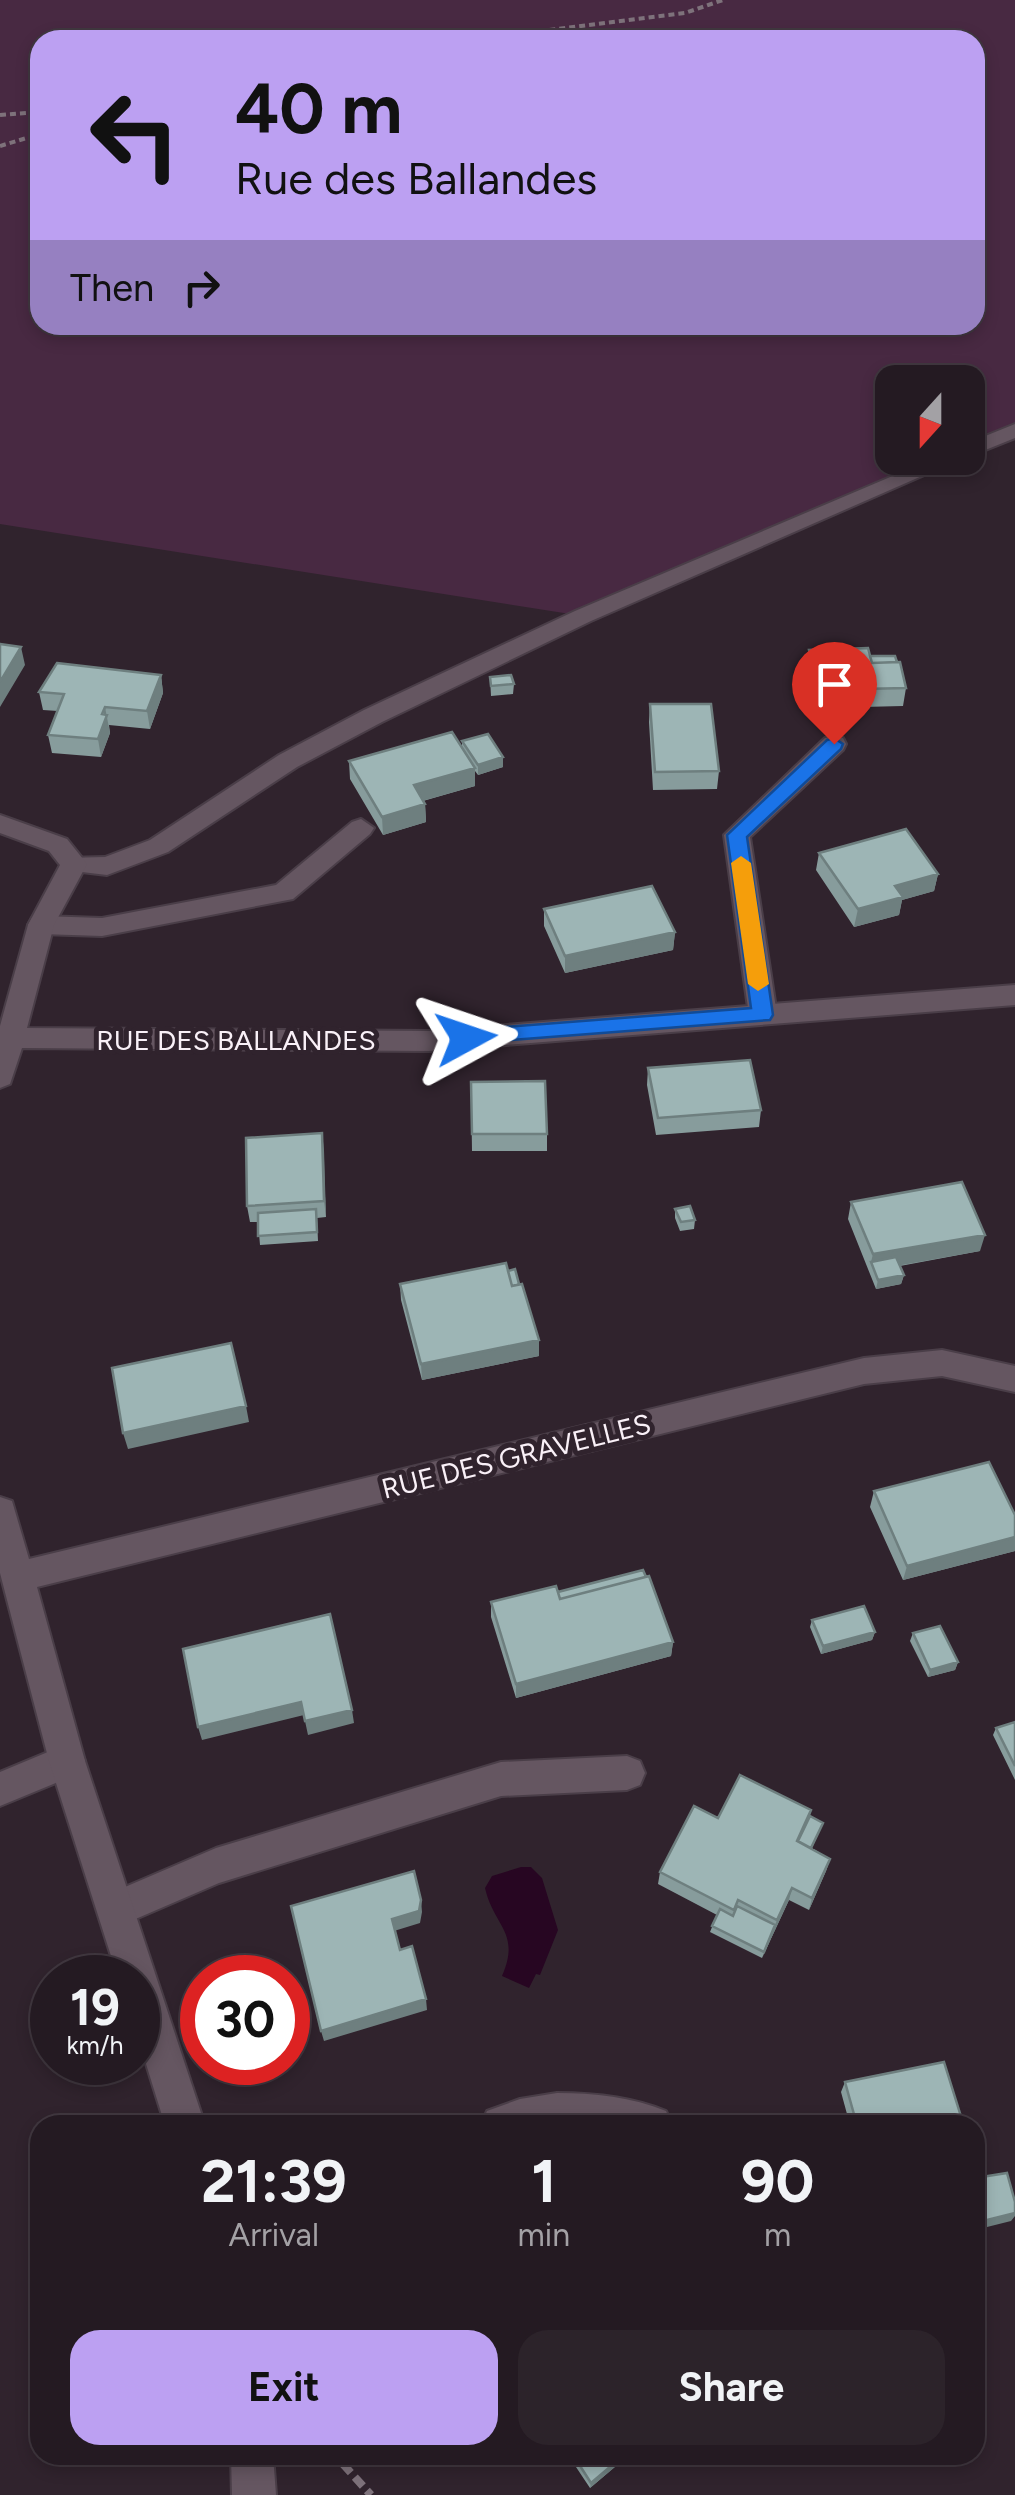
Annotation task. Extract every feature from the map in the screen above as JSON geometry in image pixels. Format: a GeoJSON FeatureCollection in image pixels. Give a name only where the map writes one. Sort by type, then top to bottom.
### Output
{"type":"FeatureCollection","features":[{"type":"Feature","properties":{"kind":"street"},"geometry":{"type":"LineString","coordinates":[[985,443],[1015,430]]}},
{"type":"Feature","properties":{"kind":"street"},"geometry":{"type":"LineString","coordinates":[[0,824],[58,845],[74,864],[107,866],[159,846],[288,761],[373,716],[583,616],[912,475]]}},
{"type":"Feature","properties":{"kind":"street"},"geometry":{"type":"LineString","coordinates":[[762,1015],[737,835],[834,744]]}},
{"type":"Feature","properties":{"kind":"street"},"geometry":{"type":"LineString","coordinates":[[40,925],[102,927],[284,893],[361,828]]}},
{"type":"Feature","properties":{"kind":"street"},"geometry":{"type":"LineString","coordinates":[[0,1077],[40,925],[74,864]]}},
{"type":"Feature","properties":{"kind":"street","name":"RUE DES BALLANDES"},"geometry":{"type":"LineString","coordinates":[[8,1038],[428,1041],[1015,995]]}},
{"type":"Feature","properties":{"kind":"street","name":"RUE DES GRAVELLES"},"geometry":{"type":"LineString","coordinates":[[19,1576],[864,1371],[942,1363],[1015,1379]]}},
{"type":"Feature","properties":{"kind":"street"},"geometry":{"type":"LineString","coordinates":[[0,1511],[66,1761],[118,1909],[181,2115]]}},
{"type":"Feature","properties":{"kind":"street"},"geometry":{"type":"LineString","coordinates":[[0,1789],[66,1761]]}},
{"type":"Feature","properties":{"kind":"street"},"geometry":{"type":"LineString","coordinates":[[118,1909],[216,1866],[501,1779],[627,1773]]}},
{"type":"Feature","properties":{"kind":"street"},"geometry":{"type":"LineString","coordinates":[[528,2115],[615,2115]]}},
{"type":"Feature","properties":{"kind":"street"},"geometry":{"type":"LineString","coordinates":[[252,2465],[254,2495]]}},
{"type":"Feature","properties":{"kind":"path"},"geometry":{"type":"LineString","coordinates":[[547,30],[685,12],[723,0]]}},
{"type":"Feature","properties":{"kind":"path"},"geometry":{"type":"LineString","coordinates":[[0,115],[30,113]]}},
{"type":"Feature","properties":{"kind":"path"},"geometry":{"type":"LineString","coordinates":[[0,146],[30,137]]}},
{"type":"Feature","properties":{"kind":"path"},"geometry":{"type":"LineString","coordinates":[[344,2465],[371,2495]]}},
{"type":"Feature","properties":{"kind":"shaded area"},"geometry":{"type":"Polygon","coordinates":[[[0,0],[1015,0],[1015,430],[985,443],[985,365],[875,365],[875,475],[912,475],[583,616],[0,524],[0,0]]]}},
{"type":"Feature","properties":{"kind":"shaded area"},"geometry":{"type":"Polygon","coordinates":[[[531,1867],[542,1878],[558,1930],[540,1975],[536,1974],[529,1988],[502,1976],[509,1949],[485,1888],[492,1876],[531,1867]]]}},
{"type":"Feature","properties":{"kind":"building"},"geometry":{"type":"Polygon","coordinates":[[[0,644],[21,647],[0,682],[0,644]]]}},
{"type":"Feature","properties":{"kind":"building"},"geometry":{"type":"Polygon","coordinates":[[[868,648],[872,663],[900,662],[906,688],[862,689],[864,698],[826,699],[819,669],[813,669],[809,650],[868,648]]]}},
{"type":"Feature","properties":{"kind":"building"},"geometry":{"type":"Polygon","coordinates":[[[870,656],[895,656],[897,662],[872,663],[870,656]]]}},
{"type":"Feature","properties":{"kind":"building"},"geometry":{"type":"Polygon","coordinates":[[[57,663],[161,675],[147,711],[105,707],[102,714],[107,715],[98,739],[48,735],[64,694],[39,692],[57,663]]]}},
{"type":"Feature","properties":{"kind":"building"},"geometry":{"type":"Polygon","coordinates":[[[511,675],[514,684],[491,686],[490,677],[511,675]]]}},
{"type":"Feature","properties":{"kind":"building"},"geometry":{"type":"Polygon","coordinates":[[[650,704],[711,704],[719,771],[655,772],[650,704]]]}},
{"type":"Feature","properties":{"kind":"building"},"geometry":{"type":"Polygon","coordinates":[[[452,732],[475,768],[414,785],[425,804],[382,817],[349,761],[452,732]]]}},
{"type":"Feature","properties":{"kind":"building"},"geometry":{"type":"Polygon","coordinates":[[[488,734],[503,757],[478,765],[462,741],[488,734]]]}},
{"type":"Feature","properties":{"kind":"building"},"geometry":{"type":"Polygon","coordinates":[[[906,829],[938,874],[895,886],[903,897],[858,909],[819,853],[906,829]]]}},
{"type":"Feature","properties":{"kind":"building"},"geometry":{"type":"Polygon","coordinates":[[[652,886],[675,932],[565,956],[544,909],[652,886]]]}},
{"type":"Feature","properties":{"kind":"building"},"geometry":{"type":"Polygon","coordinates":[[[750,1060],[761,1110],[658,1118],[648,1068],[750,1060]]]}},
{"type":"Feature","properties":{"kind":"building"},"geometry":{"type":"Polygon","coordinates":[[[545,1081],[547,1134],[472,1134],[471,1082],[545,1081]]]}},
{"type":"Feature","properties":{"kind":"building"},"geometry":{"type":"Polygon","coordinates":[[[322,1133],[324,1201],[247,1206],[246,1138],[322,1133]]]}},
{"type":"Feature","properties":{"kind":"building"},"geometry":{"type":"Polygon","coordinates":[[[962,1182],[985,1235],[873,1254],[851,1202],[962,1182]]]}},
{"type":"Feature","properties":{"kind":"building"},"geometry":{"type":"Polygon","coordinates":[[[690,1206],[695,1220],[681,1222],[675,1209],[690,1206]]]}},
{"type":"Feature","properties":{"kind":"building"},"geometry":{"type":"Polygon","coordinates":[[[316,1209],[317,1232],[258,1236],[258,1213],[316,1209]]]}},
{"type":"Feature","properties":{"kind":"building"},"geometry":{"type":"Polygon","coordinates":[[[896,1257],[904,1275],[878,1280],[871,1262],[896,1257]]]}},
{"type":"Feature","properties":{"kind":"building"},"geometry":{"type":"Polygon","coordinates":[[[506,1263],[512,1286],[522,1284],[539,1340],[421,1364],[400,1284],[506,1263]]]}},
{"type":"Feature","properties":{"kind":"building"},"geometry":{"type":"Polygon","coordinates":[[[515,1269],[519,1284],[512,1286],[508,1271],[515,1269]]]}},
{"type":"Feature","properties":{"kind":"building"},"geometry":{"type":"Polygon","coordinates":[[[231,1343],[246,1406],[123,1433],[112,1368],[231,1343]]]}},
{"type":"Feature","properties":{"kind":"building"},"geometry":{"type":"Polygon","coordinates":[[[989,1462],[1015,1515],[1015,1537],[907,1566],[874,1491],[989,1462]]]}},
{"type":"Feature","properties":{"kind":"building"},"geometry":{"type":"Polygon","coordinates":[[[643,1570],[646,1577],[560,1599],[558,1592],[643,1570]]]}},
{"type":"Feature","properties":{"kind":"building"},"geometry":{"type":"Polygon","coordinates":[[[649,1576],[673,1642],[516,1684],[491,1602],[556,1586],[560,1599],[649,1576]]]}},
{"type":"Feature","properties":{"kind":"building"},"geometry":{"type":"Polygon","coordinates":[[[864,1606],[875,1632],[823,1646],[812,1620],[864,1606]]]}},
{"type":"Feature","properties":{"kind":"building"},"geometry":{"type":"Polygon","coordinates":[[[330,1614],[352,1710],[305,1721],[301,1702],[198,1727],[183,1649],[330,1614]]]}},
{"type":"Feature","properties":{"kind":"building"},"geometry":{"type":"Polygon","coordinates":[[[940,1626],[958,1662],[930,1670],[913,1633],[940,1626]]]}},
{"type":"Feature","properties":{"kind":"building"},"geometry":{"type":"Polygon","coordinates":[[[1015,1722],[1015,1766],[996,1728],[1015,1722]]]}},
{"type":"Feature","properties":{"kind":"building"},"geometry":{"type":"Polygon","coordinates":[[[740,1775],[811,1810],[797,1841],[830,1859],[812,1898],[792,1888],[777,1920],[738,1900],[734,1910],[660,1872],[694,1806],[718,1818],[740,1775]]]}},
{"type":"Feature","properties":{"kind":"building"},"geometry":{"type":"Polygon","coordinates":[[[810,1816],[823,1823],[811,1848],[798,1841],[810,1816]]]}},
{"type":"Feature","properties":{"kind":"building"},"geometry":{"type":"Polygon","coordinates":[[[414,1871],[421,1900],[419,1911],[392,1919],[400,1950],[412,1946],[426,1999],[321,2031],[310,1985],[310,1955],[303,1955],[291,1906],[414,1871]]]}},
{"type":"Feature","properties":{"kind":"building"},"geometry":{"type":"Polygon","coordinates":[[[737,1906],[775,1925],[764,1952],[712,1926],[720,1909],[733,1916],[737,1906]]]}},
{"type":"Feature","properties":{"kind":"building"},"geometry":{"type":"Polygon","coordinates":[[[944,2062],[961,2115],[854,2115],[845,2082],[944,2062]]]}},
{"type":"Feature","properties":{"kind":"building"},"geometry":{"type":"Polygon","coordinates":[[[1007,2173],[1015,2213],[985,2220],[985,2176],[1007,2173]]]}},
{"type":"Feature","properties":{"kind":"building"},"geometry":{"type":"Polygon","coordinates":[[[579,2465],[612,2465],[591,2483],[579,2465]]]}},
{"type":"Feature","properties":{"kind":"slow traffic"},"geometry":{"type":"LineString","coordinates":[[741,863],[758,984]]}},
{"type":"Feature","properties":{"kind":"route"},"geometry":{"type":"LineString","coordinates":[[466,1038],[762,1015],[737,835],[834,744]]}}]}
